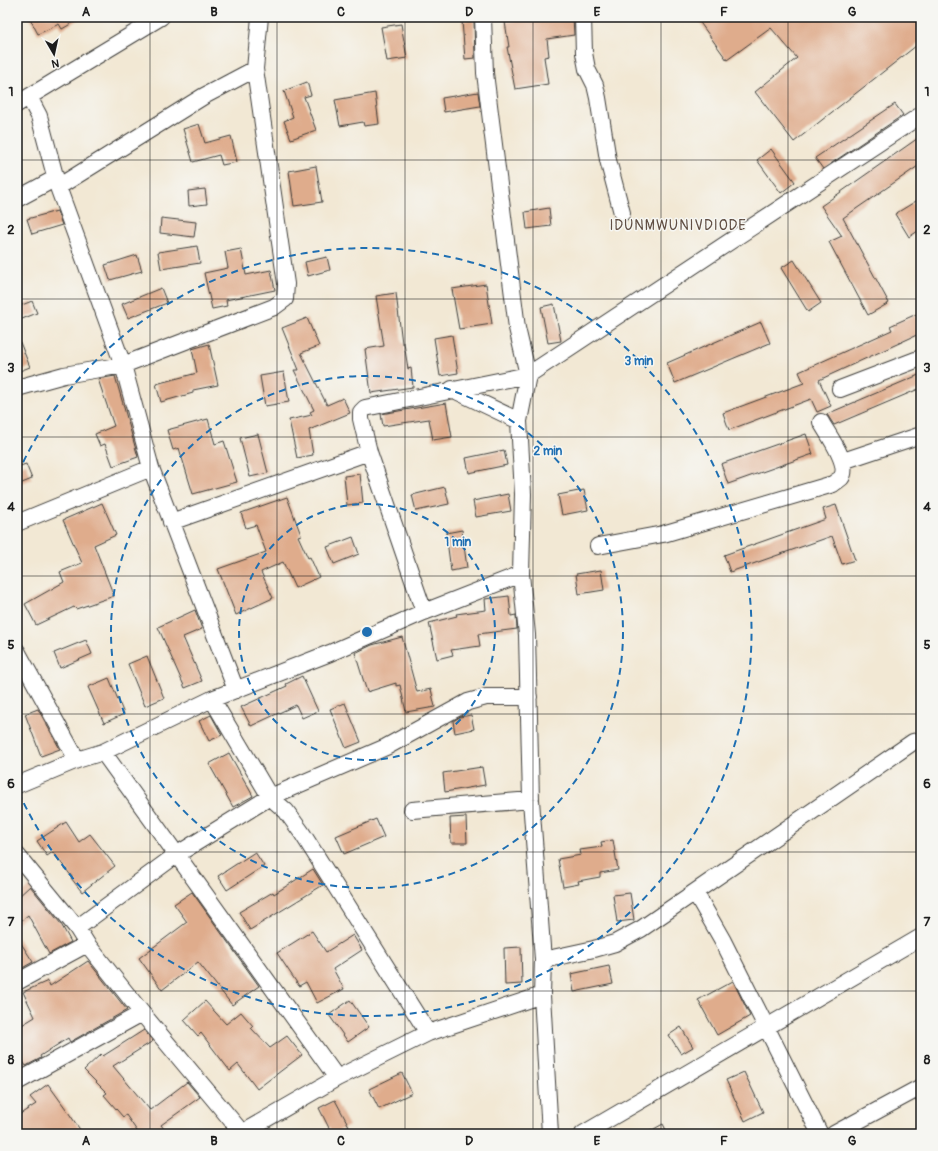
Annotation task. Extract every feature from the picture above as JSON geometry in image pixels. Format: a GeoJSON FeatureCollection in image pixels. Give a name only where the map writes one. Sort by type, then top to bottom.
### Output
{"type":"FeatureCollection","features":[{"type":"Feature","properties":{"kind":"street"},"geometry":{"type":"LineString","coordinates":[[161,17],[23,101],[39,116],[57,182],[123,365],[151,468],[236,690]]}},
{"type":"Feature","properties":{"kind":"street"},"geometry":{"type":"LineString","coordinates":[[17,388],[64,375],[123,365],[274,307],[285,299],[286,284],[255,69],[260,17]]}},
{"type":"Feature","properties":{"kind":"street"},"geometry":{"type":"LineString","coordinates":[[483,17],[485,74],[517,328],[528,375],[519,421],[523,494],[521,574],[527,635],[531,800],[543,960],[542,995],[550,1134]]}},
{"type":"Feature","properties":{"kind":"street"},"geometry":{"type":"LineString","coordinates":[[583,17],[585,58],[596,91],[608,160],[622,213]]}},
{"type":"Feature","properties":{"kind":"street"},"geometry":{"type":"LineString","coordinates":[[17,199],[57,182],[204,96],[255,69]]}},
{"type":"Feature","properties":{"kind":"street"},"geometry":{"type":"LineString","coordinates":[[424,612],[369,452],[360,412],[365,408],[452,389],[528,375],[921,115]]}},
{"type":"Feature","properties":{"kind":"street"},"geometry":{"type":"LineString","coordinates":[[840,389],[921,358]]}},
{"type":"Feature","properties":{"kind":"street"},"geometry":{"type":"LineString","coordinates":[[452,389],[519,421]]}},
{"type":"Feature","properties":{"kind":"street"},"geometry":{"type":"LineString","coordinates":[[598,546],[663,534],[833,484],[841,478],[843,473],[843,461],[821,422]]}},
{"type":"Feature","properties":{"kind":"street"},"geometry":{"type":"LineString","coordinates":[[843,461],[921,435]]}},
{"type":"Feature","properties":{"kind":"street"},"geometry":{"type":"LineString","coordinates":[[171,522],[369,452]]}},
{"type":"Feature","properties":{"kind":"street"},"geometry":{"type":"LineString","coordinates":[[17,523],[151,468]]}},
{"type":"Feature","properties":{"kind":"street"},"geometry":{"type":"LineString","coordinates":[[17,785],[77,760],[104,752],[212,699],[330,653],[424,612],[521,574]]}},
{"type":"Feature","properties":{"kind":"street"},"geometry":{"type":"LineString","coordinates":[[17,651],[77,760]]}},
{"type":"Feature","properties":{"kind":"street"},"geometry":{"type":"LineString","coordinates":[[77,928],[176,855],[270,797],[386,747],[468,702],[486,697],[528,697]]}},
{"type":"Feature","properties":{"kind":"street"},"geometry":{"type":"LineString","coordinates":[[212,699],[270,797],[286,811],[302,833],[428,1033]]}},
{"type":"Feature","properties":{"kind":"street"},"geometry":{"type":"LineString","coordinates":[[543,960],[594,949],[615,942],[640,928],[695,892],[913,742],[921,740]]}},
{"type":"Feature","properties":{"kind":"street"},"geometry":{"type":"LineString","coordinates":[[104,752],[336,1078]]}},
{"type":"Feature","properties":{"kind":"street"},"geometry":{"type":"LineString","coordinates":[[412,810],[531,800]]}},
{"type":"Feature","properties":{"kind":"street"},"geometry":{"type":"LineString","coordinates":[[17,855],[77,928],[87,944],[142,1013],[242,1134],[336,1078],[428,1033],[542,995]]}},
{"type":"Feature","properties":{"kind":"street"},"geometry":{"type":"LineString","coordinates":[[695,892],[766,1026],[820,1134]]}},
{"type":"Feature","properties":{"kind":"street"},"geometry":{"type":"LineString","coordinates":[[583,1134],[921,937]]}},
{"type":"Feature","properties":{"kind":"street"},"geometry":{"type":"LineString","coordinates":[[17,982],[87,944]]}},
{"type":"Feature","properties":{"kind":"street"},"geometry":{"type":"LineString","coordinates":[[17,1082],[142,1013]]}},
{"type":"Feature","properties":{"kind":"street"},"geometry":{"type":"LineString","coordinates":[[834,1134],[921,1088]]}},
{"type":"Feature","properties":{"kind":"building"},"geometry":{"type":"Polygon","coordinates":[[[29,17],[83,17],[62,29],[59,24],[38,34],[29,17]]]}},
{"type":"Feature","properties":{"kind":"building"},"geometry":{"type":"Polygon","coordinates":[[[542,17],[573,17],[574,35],[547,39],[549,56],[544,57],[548,84],[515,89],[507,47],[509,47],[505,22],[542,17]]]}},
{"type":"Feature","properties":{"kind":"building"},"geometry":{"type":"Polygon","coordinates":[[[696,17],[921,17],[921,42],[794,142],[755,92],[797,58],[771,28],[727,60],[696,17]]]}},
{"type":"Feature","properties":{"kind":"building"},"geometry":{"type":"Polygon","coordinates":[[[474,19],[475,58],[465,59],[462,21],[474,19]]]}},
{"type":"Feature","properties":{"kind":"building"},"geometry":{"type":"Polygon","coordinates":[[[401,24],[407,58],[387,61],[381,27],[401,24]]]}},
{"type":"Feature","properties":{"kind":"building"},"geometry":{"type":"Polygon","coordinates":[[[307,82],[311,95],[304,97],[316,130],[291,139],[284,121],[293,117],[284,91],[307,82]]]}},
{"type":"Feature","properties":{"kind":"building"},"geometry":{"type":"Polygon","coordinates":[[[478,92],[480,106],[444,112],[442,98],[478,92]]]}},
{"type":"Feature","properties":{"kind":"building"},"geometry":{"type":"Polygon","coordinates":[[[375,93],[379,124],[364,126],[363,122],[340,126],[335,100],[375,93]]]}},
{"type":"Feature","properties":{"kind":"building"},"geometry":{"type":"Polygon","coordinates":[[[895,104],[903,115],[823,169],[815,158],[895,104]]]}},
{"type":"Feature","properties":{"kind":"building"},"geometry":{"type":"Polygon","coordinates":[[[199,124],[205,143],[231,136],[237,162],[222,165],[219,155],[193,162],[183,129],[199,124]]]}},
{"type":"Feature","properties":{"kind":"building"},"geometry":{"type":"Polygon","coordinates":[[[921,136],[921,164],[843,218],[889,303],[868,315],[829,242],[842,236],[821,206],[921,136]]]}},
{"type":"Feature","properties":{"kind":"building"},"geometry":{"type":"Polygon","coordinates":[[[771,149],[795,182],[781,193],[757,160],[771,149]]]}},
{"type":"Feature","properties":{"kind":"building"},"geometry":{"type":"Polygon","coordinates":[[[316,166],[322,202],[294,206],[289,171],[316,166]]]}},
{"type":"Feature","properties":{"kind":"building"},"geometry":{"type":"Polygon","coordinates":[[[205,189],[207,204],[189,206],[188,191],[205,189]]]}},
{"type":"Feature","properties":{"kind":"building"},"geometry":{"type":"Polygon","coordinates":[[[921,198],[921,229],[909,237],[895,214],[921,198]]]}},
{"type":"Feature","properties":{"kind":"building"},"geometry":{"type":"Polygon","coordinates":[[[549,208],[551,226],[527,229],[525,212],[549,208]]]}},
{"type":"Feature","properties":{"kind":"building"},"geometry":{"type":"Polygon","coordinates":[[[57,211],[62,225],[32,234],[27,219],[57,211]]]}},
{"type":"Feature","properties":{"kind":"building"},"geometry":{"type":"Polygon","coordinates":[[[161,218],[196,222],[194,237],[160,233],[161,218]]]}},
{"type":"Feature","properties":{"kind":"building"},"geometry":{"type":"Polygon","coordinates":[[[197,246],[200,263],[161,269],[158,252],[197,246]]]}},
{"type":"Feature","properties":{"kind":"building"},"geometry":{"type":"Polygon","coordinates":[[[241,249],[246,275],[271,270],[275,290],[226,300],[227,306],[212,309],[204,273],[228,268],[225,252],[241,249]]]}},
{"type":"Feature","properties":{"kind":"building"},"geometry":{"type":"Polygon","coordinates":[[[137,255],[142,271],[110,280],[105,265],[137,255]]]}},
{"type":"Feature","properties":{"kind":"building"},"geometry":{"type":"Polygon","coordinates":[[[327,257],[330,270],[308,276],[305,262],[327,257]]]}},
{"type":"Feature","properties":{"kind":"building"},"geometry":{"type":"Polygon","coordinates":[[[794,260],[821,303],[808,312],[781,268],[794,260]]]}},
{"type":"Feature","properties":{"kind":"building"},"geometry":{"type":"Polygon","coordinates":[[[486,284],[492,324],[459,329],[452,289],[486,284]]]}},
{"type":"Feature","properties":{"kind":"building"},"geometry":{"type":"Polygon","coordinates":[[[161,288],[167,303],[128,318],[122,304],[161,288]]]}},
{"type":"Feature","properties":{"kind":"building"},"geometry":{"type":"Polygon","coordinates":[[[396,293],[402,343],[404,343],[408,369],[411,368],[413,387],[371,393],[365,349],[384,346],[376,296],[396,293]]]}},
{"type":"Feature","properties":{"kind":"building"},"geometry":{"type":"Polygon","coordinates":[[[32,301],[37,313],[17,321],[17,307],[32,301]]]}},
{"type":"Feature","properties":{"kind":"building"},"geometry":{"type":"Polygon","coordinates":[[[554,304],[561,341],[548,343],[541,307],[554,304]]]}},
{"type":"Feature","properties":{"kind":"building"},"geometry":{"type":"Polygon","coordinates":[[[921,312],[921,333],[819,380],[831,406],[817,412],[811,399],[729,430],[723,413],[804,383],[799,372],[892,330],[890,326],[921,312]]]}},
{"type":"Feature","properties":{"kind":"building"},"geometry":{"type":"Polygon","coordinates":[[[307,318],[319,346],[301,353],[327,405],[343,398],[350,413],[309,430],[313,455],[297,458],[289,420],[312,415],[310,412],[314,410],[294,370],[299,370],[282,328],[307,318]]]}},
{"type":"Feature","properties":{"kind":"building"},"geometry":{"type":"Polygon","coordinates":[[[761,322],[770,343],[675,383],[667,363],[761,322]]]}},
{"type":"Feature","properties":{"kind":"building"},"geometry":{"type":"Polygon","coordinates":[[[17,335],[30,367],[17,372],[17,335]]]}},
{"type":"Feature","properties":{"kind":"building"},"geometry":{"type":"Polygon","coordinates":[[[452,335],[458,373],[440,376],[434,338],[452,335]]]}},
{"type":"Feature","properties":{"kind":"building"},"geometry":{"type":"Polygon","coordinates":[[[209,344],[218,385],[193,390],[193,393],[161,402],[156,384],[197,373],[192,349],[209,344]]]}},
{"type":"Feature","properties":{"kind":"building"},"geometry":{"type":"Polygon","coordinates":[[[284,372],[289,402],[265,406],[260,376],[284,372]]]}},
{"type":"Feature","properties":{"kind":"building"},"geometry":{"type":"Polygon","coordinates":[[[921,374],[921,388],[834,425],[827,414],[921,374]]]}},
{"type":"Feature","properties":{"kind":"building"},"geometry":{"type":"Polygon","coordinates":[[[115,376],[138,457],[113,466],[105,444],[100,446],[95,434],[114,426],[98,379],[115,376]]]}},
{"type":"Feature","properties":{"kind":"building"},"geometry":{"type":"Polygon","coordinates":[[[446,403],[452,437],[433,440],[429,419],[383,426],[381,414],[446,403]]]}},
{"type":"Feature","properties":{"kind":"building"},"geometry":{"type":"Polygon","coordinates":[[[208,419],[215,444],[224,441],[237,482],[193,494],[179,448],[173,450],[167,430],[208,419]]]}},
{"type":"Feature","properties":{"kind":"building"},"geometry":{"type":"Polygon","coordinates":[[[258,434],[268,473],[250,477],[240,438],[258,434]]]}},
{"type":"Feature","properties":{"kind":"building"},"geometry":{"type":"Polygon","coordinates":[[[806,434],[813,454],[728,484],[721,464],[806,434]]]}},
{"type":"Feature","properties":{"kind":"building"},"geometry":{"type":"Polygon","coordinates":[[[504,450],[507,465],[469,473],[466,458],[504,450]]]}},
{"type":"Feature","properties":{"kind":"building"},"geometry":{"type":"Polygon","coordinates":[[[26,464],[32,479],[17,485],[17,467],[26,464]]]}},
{"type":"Feature","properties":{"kind":"building"},"geometry":{"type":"Polygon","coordinates":[[[360,474],[363,503],[347,505],[344,476],[360,474]]]}},
{"type":"Feature","properties":{"kind":"building"},"geometry":{"type":"Polygon","coordinates":[[[445,487],[449,504],[416,511],[412,495],[445,487]]]}},
{"type":"Feature","properties":{"kind":"building"},"geometry":{"type":"Polygon","coordinates":[[[584,490],[588,510],[562,515],[558,495],[584,490]]]}},
{"type":"Feature","properties":{"kind":"building"},"geometry":{"type":"Polygon","coordinates":[[[508,494],[511,511],[476,517],[473,501],[508,494]]]}},
{"type":"Feature","properties":{"kind":"building"},"geometry":{"type":"Polygon","coordinates":[[[287,497],[301,535],[298,536],[319,577],[295,588],[283,562],[261,572],[273,598],[236,615],[218,569],[266,552],[256,525],[246,528],[241,513],[287,497]]]}},
{"type":"Feature","properties":{"kind":"building"},"geometry":{"type":"Polygon","coordinates":[[[102,503],[116,535],[94,545],[114,596],[76,609],[74,607],[36,625],[25,604],[64,582],[60,572],[82,563],[63,520],[102,503]]]}},
{"type":"Feature","properties":{"kind":"building"},"geometry":{"type":"Polygon","coordinates":[[[836,505],[855,560],[842,564],[832,536],[730,572],[724,555],[826,519],[823,509],[836,505]]]}},
{"type":"Feature","properties":{"kind":"building"},"geometry":{"type":"Polygon","coordinates":[[[462,530],[467,568],[451,571],[446,533],[462,530]]]}},
{"type":"Feature","properties":{"kind":"building"},"geometry":{"type":"Polygon","coordinates":[[[353,537],[359,554],[334,564],[327,547],[353,537]]]}},
{"type":"Feature","properties":{"kind":"building"},"geometry":{"type":"Polygon","coordinates":[[[601,570],[604,590],[579,594],[576,574],[601,570]]]}},
{"type":"Feature","properties":{"kind":"building"},"geometry":{"type":"Polygon","coordinates":[[[509,596],[511,616],[516,615],[517,629],[478,634],[480,646],[451,650],[453,655],[437,659],[429,623],[457,616],[456,614],[486,610],[485,599],[509,596]]]}},
{"type":"Feature","properties":{"kind":"building"},"geometry":{"type":"Polygon","coordinates":[[[195,610],[202,629],[183,637],[202,681],[185,688],[158,627],[195,610]]]}},
{"type":"Feature","properties":{"kind":"building"},"geometry":{"type":"Polygon","coordinates":[[[402,637],[417,692],[431,689],[435,707],[406,712],[400,685],[396,686],[396,683],[367,692],[355,653],[372,645],[402,637]]]}},
{"type":"Feature","properties":{"kind":"building"},"geometry":{"type":"Polygon","coordinates":[[[86,640],[92,654],[60,668],[54,653],[86,640]]]}},
{"type":"Feature","properties":{"kind":"building"},"geometry":{"type":"Polygon","coordinates":[[[147,656],[164,698],[145,706],[128,664],[147,656]]]}},
{"type":"Feature","properties":{"kind":"building"},"geometry":{"type":"Polygon","coordinates":[[[302,676],[318,711],[302,718],[296,705],[251,726],[241,707],[287,686],[286,684],[302,676]]]}},
{"type":"Feature","properties":{"kind":"building"},"geometry":{"type":"Polygon","coordinates":[[[109,678],[124,714],[104,723],[88,687],[109,678]]]}},
{"type":"Feature","properties":{"kind":"building"},"geometry":{"type":"Polygon","coordinates":[[[345,703],[361,742],[346,748],[330,709],[345,703]]]}},
{"type":"Feature","properties":{"kind":"building"},"geometry":{"type":"Polygon","coordinates":[[[38,709],[60,749],[41,756],[25,714],[38,709]]]}},
{"type":"Feature","properties":{"kind":"building"},"geometry":{"type":"Polygon","coordinates":[[[211,715],[222,735],[209,741],[199,721],[211,715]]]}},
{"type":"Feature","properties":{"kind":"building"},"geometry":{"type":"Polygon","coordinates":[[[471,715],[474,729],[455,733],[453,721],[460,717],[471,715]]]}},
{"type":"Feature","properties":{"kind":"building"},"geometry":{"type":"Polygon","coordinates":[[[229,753],[253,796],[233,807],[209,764],[229,753]]]}},
{"type":"Feature","properties":{"kind":"building"},"geometry":{"type":"Polygon","coordinates":[[[482,767],[485,785],[445,792],[443,773],[482,767]]]}},
{"type":"Feature","properties":{"kind":"building"},"geometry":{"type":"Polygon","coordinates":[[[466,817],[467,843],[451,843],[450,818],[466,817]]]}},
{"type":"Feature","properties":{"kind":"building"},"geometry":{"type":"Polygon","coordinates":[[[376,819],[384,837],[344,854],[336,836],[376,819]]]}},
{"type":"Feature","properties":{"kind":"building"},"geometry":{"type":"Polygon","coordinates":[[[66,822],[79,842],[90,834],[115,866],[82,892],[53,852],[47,856],[37,841],[66,822]]]}},
{"type":"Feature","properties":{"kind":"building"},"geometry":{"type":"Polygon","coordinates":[[[613,840],[618,870],[600,873],[600,877],[578,881],[579,884],[563,887],[558,859],[581,855],[580,850],[602,847],[601,842],[613,840]]]}},
{"type":"Feature","properties":{"kind":"building"},"geometry":{"type":"Polygon","coordinates":[[[255,852],[264,866],[227,890],[218,876],[255,852]]]}},
{"type":"Feature","properties":{"kind":"building"},"geometry":{"type":"Polygon","coordinates":[[[313,869],[323,885],[250,930],[239,912],[273,892],[274,894],[313,869]]]}},
{"type":"Feature","properties":{"kind":"building"},"geometry":{"type":"Polygon","coordinates":[[[30,886],[61,924],[71,942],[49,954],[28,915],[17,924],[17,898],[30,886]]]}},
{"type":"Feature","properties":{"kind":"building"},"geometry":{"type":"Polygon","coordinates":[[[192,892],[259,986],[232,1005],[198,962],[162,990],[139,958],[187,922],[174,904],[192,892]]]}},
{"type":"Feature","properties":{"kind":"building"},"geometry":{"type":"Polygon","coordinates":[[[630,893],[634,920],[617,922],[613,895],[630,893]]]}},
{"type":"Feature","properties":{"kind":"building"},"geometry":{"type":"Polygon","coordinates":[[[312,931],[326,952],[353,935],[362,950],[333,969],[344,989],[317,1003],[306,982],[299,986],[277,953],[312,931]]]}},
{"type":"Feature","properties":{"kind":"building"},"geometry":{"type":"Polygon","coordinates":[[[17,937],[33,962],[17,971],[17,937]]]}},
{"type":"Feature","properties":{"kind":"building"},"geometry":{"type":"Polygon","coordinates":[[[521,947],[522,984],[505,985],[504,948],[521,947]]]}},
{"type":"Feature","properties":{"kind":"building"},"geometry":{"type":"Polygon","coordinates":[[[88,961],[127,1010],[70,1042],[68,1038],[40,1056],[41,1058],[26,1066],[17,1053],[17,1028],[35,1017],[23,992],[48,981],[50,986],[88,961]]]}},
{"type":"Feature","properties":{"kind":"building"},"geometry":{"type":"Polygon","coordinates":[[[609,966],[613,984],[574,992],[571,974],[609,966]]]}},
{"type":"Feature","properties":{"kind":"building"},"geometry":{"type":"Polygon","coordinates":[[[733,981],[750,1016],[717,1035],[698,1000],[733,981]]]}},
{"type":"Feature","properties":{"kind":"building"},"geometry":{"type":"Polygon","coordinates":[[[350,1000],[369,1027],[348,1042],[329,1015],[350,1000]]]}},
{"type":"Feature","properties":{"kind":"building"},"geometry":{"type":"Polygon","coordinates":[[[205,1001],[226,1024],[241,1012],[253,1026],[251,1028],[270,1048],[287,1036],[302,1055],[257,1089],[238,1064],[230,1071],[201,1033],[198,1036],[184,1020],[205,1001]]]}},
{"type":"Feature","properties":{"kind":"building"},"geometry":{"type":"Polygon","coordinates":[[[681,1027],[693,1047],[681,1054],[669,1035],[681,1027]]]}},
{"type":"Feature","properties":{"kind":"building"},"geometry":{"type":"Polygon","coordinates":[[[144,1030],[153,1041],[113,1066],[150,1110],[187,1082],[200,1097],[161,1125],[164,1129],[157,1134],[139,1134],[126,1115],[123,1117],[104,1095],[107,1093],[84,1070],[101,1054],[103,1056],[144,1030]]]}},
{"type":"Feature","properties":{"kind":"building"},"geometry":{"type":"Polygon","coordinates":[[[744,1072],[763,1112],[745,1121],[726,1080],[744,1072]]]}},
{"type":"Feature","properties":{"kind":"building"},"geometry":{"type":"Polygon","coordinates":[[[402,1073],[412,1093],[379,1109],[369,1089],[402,1073]]]}},
{"type":"Feature","properties":{"kind":"building"},"geometry":{"type":"Polygon","coordinates":[[[48,1084],[83,1134],[17,1134],[17,1116],[36,1104],[30,1097],[48,1084]]]}},
{"type":"Feature","properties":{"kind":"building"},"geometry":{"type":"Polygon","coordinates":[[[335,1100],[349,1126],[332,1134],[319,1108],[335,1100]]]}},
{"type":"Feature","properties":{"kind":"building"},"geometry":{"type":"Polygon","coordinates":[[[663,1124],[668,1134],[645,1134],[663,1124]]]}},
{"type":"Feature","properties":{"kind":"district","name":"IDUNMWUNIVDIODE"},"geometry":{"type":"Point","coordinates":[678,225]}}]}
